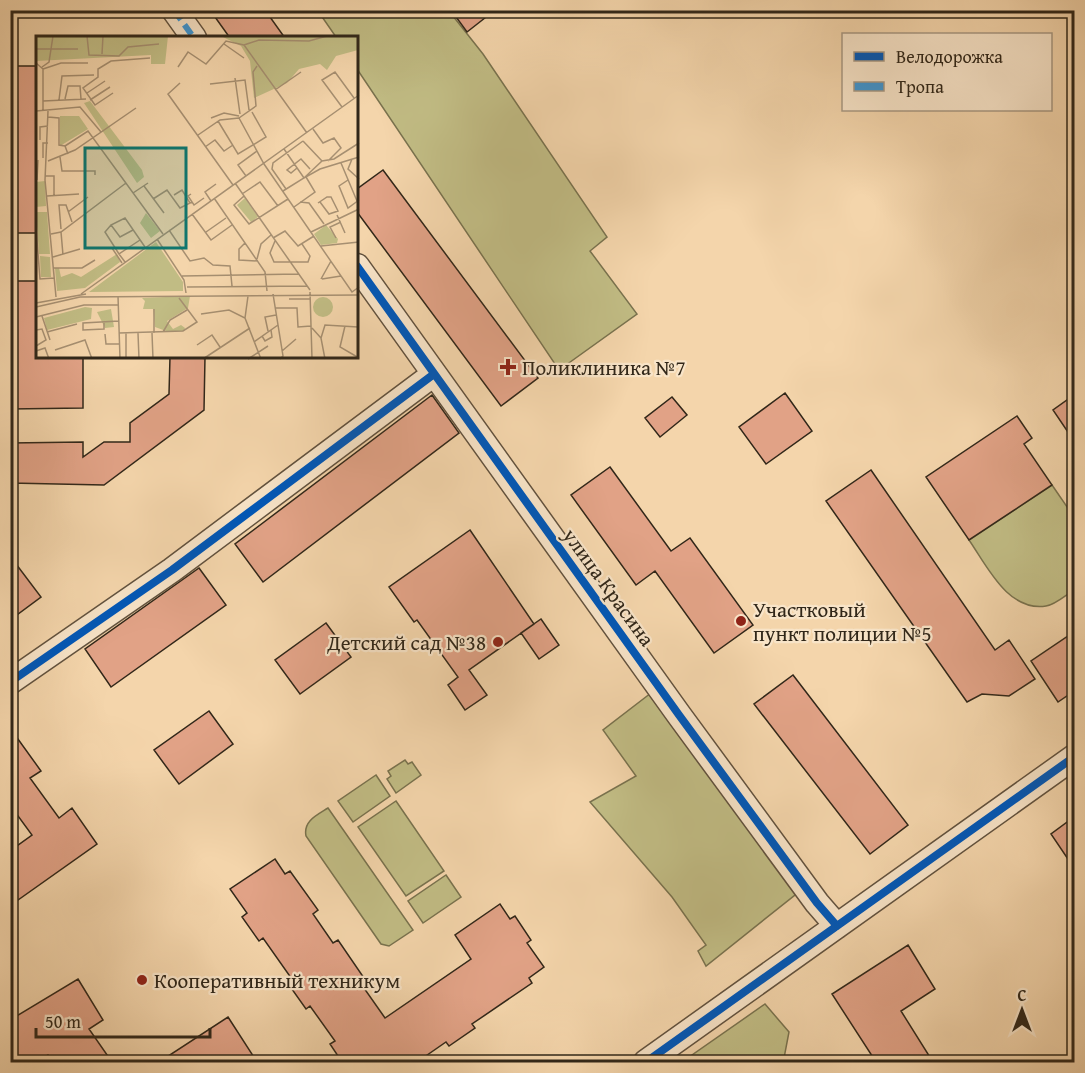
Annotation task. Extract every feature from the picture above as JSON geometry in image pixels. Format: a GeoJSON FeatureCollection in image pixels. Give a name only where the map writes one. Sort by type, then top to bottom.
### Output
{"type":"FeatureCollection","features":[{"type":"Feature","properties":{"kind":"street"},"geometry":{"type":"LineString","coordinates":[[174,10],[193,36]]}},
{"type":"Feature","properties":{"kind":"street","name":"улица Красина"},"geometry":{"type":"LineString","coordinates":[[358,267],[679,715],[817,903],[837,926]]}},
{"type":"Feature","properties":{"kind":"street"},"geometry":{"type":"LineString","coordinates":[[10,682],[172,570],[434,374]]}},
{"type":"Feature","properties":{"kind":"street"},"geometry":{"type":"LineString","coordinates":[[646,1062],[1074,757]]}},
{"type":"Feature","properties":{"kind":"shaded area"},"geometry":{"type":"Polygon","coordinates":[[[318,11],[449,11],[483,54],[607,237],[590,251],[637,314],[559,370],[358,70],[358,36],[335,36],[318,11]]]}},
{"type":"Feature","properties":{"kind":"shaded area"},"geometry":{"type":"Polygon","coordinates":[[[1052,485],[1074,517],[1074,590],[1050,605],[1033,606],[1020,602],[1000,585],[969,540],[1052,485]]]}},
{"type":"Feature","properties":{"kind":"shaded area"},"geometry":{"type":"Polygon","coordinates":[[[651,693],[800,891],[706,966],[698,951],[706,945],[672,897],[590,802],[636,776],[603,730],[651,693]]]}},
{"type":"Feature","properties":{"kind":"shaded area"},"geometry":{"type":"Polygon","coordinates":[[[405,760],[408,764],[412,762],[421,775],[396,793],[387,779],[391,776],[388,771],[405,760]]]}},
{"type":"Feature","properties":{"kind":"shaded area"},"geometry":{"type":"Polygon","coordinates":[[[376,775],[390,796],[353,822],[338,801],[376,775]]]}},
{"type":"Feature","properties":{"kind":"shaded area"},"geometry":{"type":"Polygon","coordinates":[[[396,801],[444,871],[406,896],[358,827],[396,801]]]}},
{"type":"Feature","properties":{"kind":"shaded area"},"geometry":{"type":"Polygon","coordinates":[[[328,808],[413,930],[389,946],[381,944],[306,836],[309,822],[328,808]]]}},
{"type":"Feature","properties":{"kind":"shaded area"},"geometry":{"type":"Polygon","coordinates":[[[446,875],[461,897],[423,923],[408,901],[446,875]]]}},
{"type":"Feature","properties":{"kind":"shaded area"},"geometry":{"type":"Polygon","coordinates":[[[765,1004],[789,1032],[784,1058],[787,1062],[682,1062],[765,1004]]]}},
{"type":"Feature","properties":{"kind":"building"},"geometry":{"type":"Polygon","coordinates":[[[210,10],[265,10],[284,36],[229,36],[210,10]]]}},
{"type":"Feature","properties":{"kind":"building"},"geometry":{"type":"Polygon","coordinates":[[[451,10],[495,10],[467,32],[451,10]]]}},
{"type":"Feature","properties":{"kind":"building"},"geometry":{"type":"Polygon","coordinates":[[[10,66],[36,66],[36,233],[10,233],[10,66]]]}},
{"type":"Feature","properties":{"kind":"building"},"geometry":{"type":"Polygon","coordinates":[[[383,170],[538,378],[501,406],[358,213],[358,188],[383,170]]]}},
{"type":"Feature","properties":{"kind":"building"},"geometry":{"type":"Polygon","coordinates":[[[10,281],[36,281],[36,358],[83,358],[83,408],[10,409],[10,281]]]}},
{"type":"Feature","properties":{"kind":"building"},"geometry":{"type":"Polygon","coordinates":[[[170,358],[205,358],[204,410],[104,485],[10,483],[10,443],[83,442],[83,457],[104,442],[130,442],[130,423],[169,394],[170,358]]]}},
{"type":"Feature","properties":{"kind":"building"},"geometry":{"type":"Polygon","coordinates":[[[785,393],[812,431],[766,464],[739,427],[785,393]]]}},
{"type":"Feature","properties":{"kind":"building"},"geometry":{"type":"Polygon","coordinates":[[[432,395],[459,433],[263,582],[235,544],[432,395]]]}},
{"type":"Feature","properties":{"kind":"building"},"geometry":{"type":"Polygon","coordinates":[[[1074,395],[1074,441],[1053,410],[1074,395]]]}},
{"type":"Feature","properties":{"kind":"building"},"geometry":{"type":"Polygon","coordinates":[[[672,397],[687,415],[660,437],[645,418],[672,397]]]}},
{"type":"Feature","properties":{"kind":"building"},"geometry":{"type":"Polygon","coordinates":[[[1017,416],[1032,438],[1024,444],[1052,485],[969,540],[926,477],[1017,416]]]}},
{"type":"Feature","properties":{"kind":"building"},"geometry":{"type":"Polygon","coordinates":[[[610,467],[671,551],[690,538],[753,625],[714,653],[655,571],[636,585],[571,495],[610,467]]]}},
{"type":"Feature","properties":{"kind":"building"},"geometry":{"type":"Polygon","coordinates":[[[871,470],[995,650],[1009,640],[1035,679],[1009,696],[982,694],[967,702],[826,501],[871,470]]]}},
{"type":"Feature","properties":{"kind":"building"},"geometry":{"type":"Polygon","coordinates":[[[470,530],[534,624],[469,670],[487,695],[465,710],[448,685],[458,677],[417,620],[414,622],[389,587],[470,530]]]}},
{"type":"Feature","properties":{"kind":"building"},"geometry":{"type":"Polygon","coordinates":[[[10,556],[41,597],[10,620],[10,556]]]}},
{"type":"Feature","properties":{"kind":"building"},"geometry":{"type":"Polygon","coordinates":[[[199,568],[226,605],[111,687],[85,649],[199,568]]]}},
{"type":"Feature","properties":{"kind":"building"},"geometry":{"type":"Polygon","coordinates":[[[541,619],[559,645],[539,659],[521,633],[541,619]]]}},
{"type":"Feature","properties":{"kind":"building"},"geometry":{"type":"Polygon","coordinates":[[[326,623],[351,657],[300,694],[275,660],[326,623]]]}},
{"type":"Feature","properties":{"kind":"building"},"geometry":{"type":"Polygon","coordinates":[[[1074,632],[1074,691],[1058,702],[1031,661],[1074,632]]]}},
{"type":"Feature","properties":{"kind":"building"},"geometry":{"type":"Polygon","coordinates":[[[793,675],[908,825],[870,854],[754,704],[793,675]]]}},
{"type":"Feature","properties":{"kind":"building"},"geometry":{"type":"Polygon","coordinates":[[[209,711],[233,744],[179,784],[154,750],[209,711]]]}},
{"type":"Feature","properties":{"kind":"building"},"geometry":{"type":"Polygon","coordinates":[[[10,728],[41,771],[30,778],[59,818],[72,808],[97,844],[18,900],[10,889],[10,851],[32,835],[10,805],[10,728]]]}},
{"type":"Feature","properties":{"kind":"building"},"geometry":{"type":"Polygon","coordinates":[[[1074,817],[1074,868],[1051,834],[1074,817]]]}},
{"type":"Feature","properties":{"kind":"building"},"geometry":{"type":"Polygon","coordinates":[[[275,859],[285,874],[290,871],[318,910],[313,914],[333,943],[338,940],[364,978],[359,981],[385,1018],[471,959],[455,935],[500,904],[510,919],[515,916],[531,940],[527,943],[544,967],[529,978],[532,983],[472,1024],[475,1028],[449,1046],[446,1042],[417,1062],[342,1062],[330,1044],[335,1041],[310,1006],[306,1009],[289,985],[294,982],[263,938],[259,941],[242,917],[247,913],[230,889],[275,859]]]}},
{"type":"Feature","properties":{"kind":"building"},"geometry":{"type":"Polygon","coordinates":[[[908,945],[935,989],[901,1011],[933,1062],[876,1062],[832,994],[908,945]]]}},
{"type":"Feature","properties":{"kind":"building"},"geometry":{"type":"Polygon","coordinates":[[[78,979],[103,1020],[89,1029],[112,1062],[53,1062],[48,1055],[35,1062],[10,1062],[10,1020],[78,979]]]}},
{"type":"Feature","properties":{"kind":"building"},"geometry":{"type":"Polygon","coordinates":[[[228,1017],[257,1062],[159,1062],[228,1017]]]}},
{"type":"Feature","properties":{"kind":"marked path"},"geometry":{"type":"LineString","coordinates":[[174,10],[193,36]]}},
{"type":"Feature","properties":{"kind":"cycle path"},"geometry":{"type":"LineString","coordinates":[[358,267],[679,715],[817,903],[837,926]]}},
{"type":"Feature","properties":{"kind":"cycle path"},"geometry":{"type":"LineString","coordinates":[[10,682],[172,570],[434,374]]}},
{"type":"Feature","properties":{"kind":"cycle path"},"geometry":{"type":"LineString","coordinates":[[646,1062],[1074,757]]}},
{"type":"Feature","properties":{"kind":"place","name":"Поликлиника №7"},"geometry":{"type":"Point","coordinates":[508,367]}},
{"type":"Feature","properties":{"kind":"place","name":"Участковый пункт полиции №5"},"geometry":{"type":"Point","coordinates":[741,621]}},
{"type":"Feature","properties":{"kind":"place","name":"Детский сад №38"},"geometry":{"type":"Point","coordinates":[498,642]}},
{"type":"Feature","properties":{"kind":"place","name":"Кооперативный техникум"},"geometry":{"type":"Point","coordinates":[142,980]}}]}
